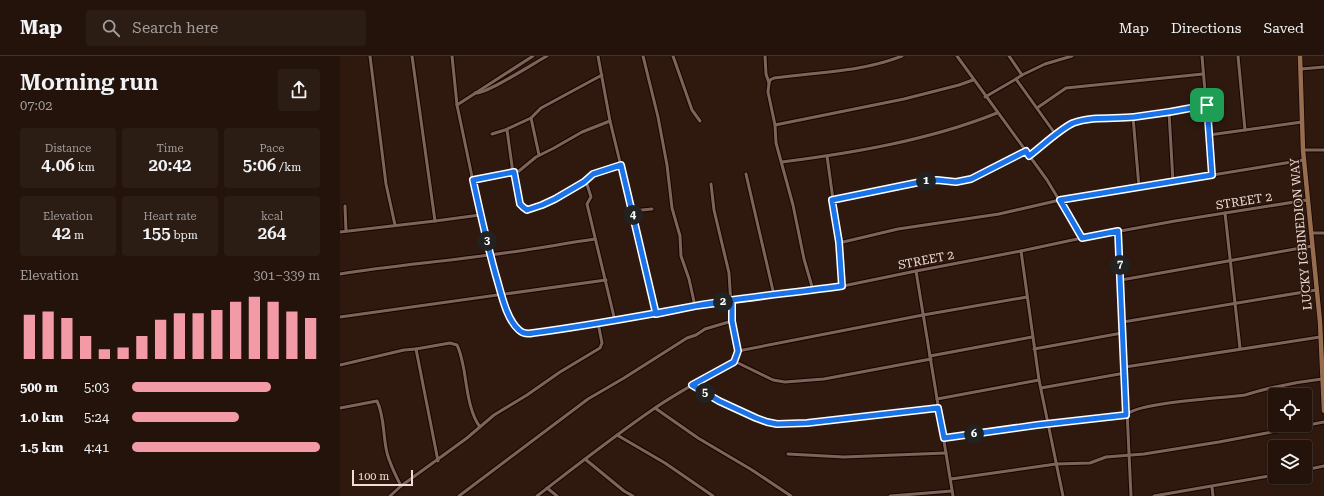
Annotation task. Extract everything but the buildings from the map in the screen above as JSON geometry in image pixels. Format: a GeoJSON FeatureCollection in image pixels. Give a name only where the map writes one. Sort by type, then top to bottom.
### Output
{"type":"FeatureCollection","features":[{"type":"Feature","properties":{"kind":"street"},"geometry":{"type":"LineString","coordinates":[[370,56],[386,184],[395,225]]}},
{"type":"Feature","properties":{"kind":"street"},"geometry":{"type":"LineString","coordinates":[[412,56],[435,221]]}},
{"type":"Feature","properties":{"kind":"street","name":"STREET 2"},"geometry":{"type":"LineString","coordinates":[[452,56],[457,105],[490,255],[501,295],[510,318],[518,329],[526,334],[615,321],[695,306],[842,286],[1118,231],[1307,200]]}},
{"type":"Feature","properties":{"kind":"street"},"geometry":{"type":"LineString","coordinates":[[457,105],[533,56]]}},
{"type":"Feature","properties":{"kind":"street"},"geometry":{"type":"LineString","coordinates":[[476,93],[481,93],[493,87],[547,56]]}},
{"type":"Feature","properties":{"kind":"street"},"geometry":{"type":"LineString","coordinates":[[598,56],[610,121],[656,314]]}},
{"type":"Feature","properties":{"kind":"street"},"geometry":{"type":"LineString","coordinates":[[643,56],[658,117],[667,165],[672,208],[680,236],[681,256],[689,279],[695,306]]}},
{"type":"Feature","properties":{"kind":"street"},"geometry":{"type":"LineString","coordinates":[[673,56],[692,110],[700,121]]}},
{"type":"Feature","properties":{"kind":"street"},"geometry":{"type":"LineString","coordinates":[[764,56],[766,74],[769,83],[769,101],[775,125],[776,143],[793,204],[804,259],[813,290]]}},
{"type":"Feature","properties":{"kind":"street"},"geometry":{"type":"LineString","coordinates":[[769,83],[770,80],[774,78],[860,68],[890,61],[902,56]]}},
{"type":"Feature","properties":{"kind":"street"},"geometry":{"type":"LineString","coordinates":[[957,56],[1060,200],[1082,238]]}},
{"type":"Feature","properties":{"kind":"street"},"geometry":{"type":"LineString","coordinates":[[1009,56],[1022,75]]}},
{"type":"Feature","properties":{"kind":"street"},"geometry":{"type":"LineString","coordinates":[[985,97],[1022,75],[1045,64],[1072,56]]}},
{"type":"Feature","properties":{"kind":"street"},"geometry":{"type":"LineString","coordinates":[[1202,56],[1212,175]]}},
{"type":"Feature","properties":{"kind":"street"},"geometry":{"type":"LineString","coordinates":[[1238,56],[1245,130]]}},
{"type":"Feature","properties":{"kind":"street","name":"LUCKY IGBINEDION WAY"},"geometry":{"type":"LineString","coordinates":[[1300,56],[1303,150],[1307,200],[1316,290],[1322,322],[1320,336],[1323,362],[1322,379],[1324,411]]}},
{"type":"Feature","properties":{"kind":"street"},"geometry":{"type":"LineString","coordinates":[[1301,69],[1324,67]]}},
{"type":"Feature","properties":{"kind":"street"},"geometry":{"type":"LineString","coordinates":[[1037,108],[1066,88],[1203,74]]}},
{"type":"Feature","properties":{"kind":"street"},"geometry":{"type":"LineString","coordinates":[[492,134],[507,130],[531,118],[541,108],[602,75]]}},
{"type":"Feature","properties":{"kind":"street"},"geometry":{"type":"LineString","coordinates":[[1016,79],[1056,135]]}},
{"type":"Feature","properties":{"kind":"street"},"geometry":{"type":"LineString","coordinates":[[775,125],[904,99],[973,80]]}},
{"type":"Feature","properties":{"kind":"street"},"geometry":{"type":"LineString","coordinates":[[1029,156],[1074,123],[1102,118],[1133,117],[1207,105]]}},
{"type":"Feature","properties":{"kind":"street"},"geometry":{"type":"LineString","coordinates":[[1169,112],[1173,182]]}},
{"type":"Feature","properties":{"kind":"street"},"geometry":{"type":"LineString","coordinates":[[782,162],[827,156],[935,134],[997,113]]}},
{"type":"Feature","properties":{"kind":"street"},"geometry":{"type":"LineString","coordinates":[[1133,117],[1139,187]]}},
{"type":"Feature","properties":{"kind":"street"},"geometry":{"type":"LineString","coordinates":[[531,118],[539,155]]}},
{"type":"Feature","properties":{"kind":"street"},"geometry":{"type":"LineString","coordinates":[[473,180],[519,171],[539,155],[582,132],[610,121]]}},
{"type":"Feature","properties":{"kind":"street"},"geometry":{"type":"LineString","coordinates":[[1209,135],[1302,122]]}},
{"type":"Feature","properties":{"kind":"street"},"geometry":{"type":"LineString","coordinates":[[507,130],[520,204],[527,210],[555,199],[586,181],[593,174],[621,165]]}},
{"type":"Feature","properties":{"kind":"street"},"geometry":{"type":"LineString","coordinates":[[1303,150],[1324,150]]}},
{"type":"Feature","properties":{"kind":"street"},"geometry":{"type":"LineString","coordinates":[[832,200],[925,181],[937,180],[956,182],[971,179],[1026,151]]}},
{"type":"Feature","properties":{"kind":"street"},"geometry":{"type":"LineString","coordinates":[[827,156],[839,242],[842,286]]}},
{"type":"Feature","properties":{"kind":"street"},"geometry":{"type":"LineString","coordinates":[[839,242],[898,230],[999,214],[1060,200],[1304,160]]}},
{"type":"Feature","properties":{"kind":"street"},"geometry":{"type":"LineString","coordinates":[[746,174],[774,295]]}},
{"type":"Feature","properties":{"kind":"street"},"geometry":{"type":"LineString","coordinates":[[586,181],[591,197],[586,204],[615,321]]}},
{"type":"Feature","properties":{"kind":"street"},"geometry":{"type":"LineString","coordinates":[[537,496],[655,408],[692,385],[734,362],[738,351],[732,321],[732,301],[729,273],[714,210],[711,184]]}},
{"type":"Feature","properties":{"kind":"street"},"geometry":{"type":"LineString","coordinates":[[346,206],[346,231]]}},
{"type":"Feature","properties":{"kind":"street"},"geometry":{"type":"LineString","coordinates":[[632,211],[652,209]]}},
{"type":"Feature","properties":{"kind":"street"},"geometry":{"type":"LineString","coordinates":[[1225,213],[1240,348]]}},
{"type":"Feature","properties":{"kind":"street"},"geometry":{"type":"LineString","coordinates":[[340,232],[435,221],[480,214]]}},
{"type":"Feature","properties":{"kind":"street"},"geometry":{"type":"LineString","coordinates":[[1118,231],[1131,496]]}},
{"type":"Feature","properties":{"kind":"street"},"geometry":{"type":"LineString","coordinates":[[1311,233],[1324,233]]}},
{"type":"Feature","properties":{"kind":"street"},"geometry":{"type":"LineString","coordinates":[[340,274],[490,255],[595,239]]}},
{"type":"Feature","properties":{"kind":"street"},"geometry":{"type":"LineString","coordinates":[[1121,280],[1312,246]]}},
{"type":"Feature","properties":{"kind":"street"},"geometry":{"type":"LineString","coordinates":[[1020,251],[1039,380],[1064,496]]}},
{"type":"Feature","properties":{"kind":"street"},"geometry":{"type":"LineString","coordinates":[[916,271],[953,496]]}},
{"type":"Feature","properties":{"kind":"street"},"geometry":{"type":"LineString","coordinates":[[340,317],[606,280]]}},
{"type":"Feature","properties":{"kind":"street"},"geometry":{"type":"LineString","coordinates":[[1123,322],[1316,290]]}},
{"type":"Feature","properties":{"kind":"street"},"geometry":{"type":"LineString","coordinates":[[738,351],[923,315],[1027,297]]}},
{"type":"Feature","properties":{"kind":"street"},"geometry":{"type":"LineString","coordinates":[[459,496],[588,399],[687,338],[696,335],[705,329],[732,321]]}},
{"type":"Feature","properties":{"kind":"street"},"geometry":{"type":"LineString","coordinates":[[390,496],[401,486],[438,461],[494,415],[600,348],[602,343],[598,323]]}},
{"type":"Feature","properties":{"kind":"street"},"geometry":{"type":"LineString","coordinates":[[1034,349],[1122,333]]}},
{"type":"Feature","properties":{"kind":"street"},"geometry":{"type":"LineString","coordinates":[[1125,366],[1320,336]]}},
{"type":"Feature","properties":{"kind":"street"},"geometry":{"type":"LineString","coordinates":[[734,362],[776,381],[785,382],[824,379],[1032,338]]}},
{"type":"Feature","properties":{"kind":"street"},"geometry":{"type":"LineString","coordinates":[[340,365],[404,350],[450,343],[457,345],[461,356],[473,411],[480,427]]}},
{"type":"Feature","properties":{"kind":"street"},"geometry":{"type":"LineString","coordinates":[[416,348],[438,461]]}},
{"type":"Feature","properties":{"kind":"street"},"geometry":{"type":"LineString","coordinates":[[1041,388],[1125,373]]}},
{"type":"Feature","properties":{"kind":"street"},"geometry":{"type":"LineString","coordinates":[[944,438],[1126,415],[1130,411],[1147,407],[1243,395],[1292,383],[1322,379]]}},
{"type":"Feature","properties":{"kind":"street"},"geometry":{"type":"LineString","coordinates":[[937,399],[1039,380]]}},
{"type":"Feature","properties":{"kind":"street"},"geometry":{"type":"LineString","coordinates":[[692,385],[719,401],[756,418],[777,424],[807,423],[938,408]]}},
{"type":"Feature","properties":{"kind":"street"},"geometry":{"type":"LineString","coordinates":[[340,408],[377,401],[385,431],[386,448],[390,464],[401,486]]}},
{"type":"Feature","properties":{"kind":"street"},"geometry":{"type":"LineString","coordinates":[[655,408],[698,438],[752,470],[791,496]]}},
{"type":"Feature","properties":{"kind":"street"},"geometry":{"type":"LineString","coordinates":[[951,479],[1056,464],[1090,463],[1106,457],[1129,456],[1226,441],[1324,422]]}},
{"type":"Feature","properties":{"kind":"street"},"geometry":{"type":"LineString","coordinates":[[618,435],[665,463],[713,496]]}},
{"type":"Feature","properties":{"kind":"street"},"geometry":{"type":"LineString","coordinates":[[788,454],[844,457],[946,453]]}},
{"type":"Feature","properties":{"kind":"street"},"geometry":{"type":"LineString","coordinates":[[585,459],[624,491],[633,496]]}},
{"type":"Feature","properties":{"kind":"street"},"geometry":{"type":"LineString","coordinates":[[1312,469],[1324,466]]}},
{"type":"Feature","properties":{"kind":"street"},"geometry":{"type":"LineString","coordinates":[[1154,496],[1268,476]]}},
{"type":"Feature","properties":{"kind":"street"},"geometry":{"type":"LineString","coordinates":[[1212,487],[1213,496]]}},
{"type":"Feature","properties":{"kind":"street"},"geometry":{"type":"LineString","coordinates":[[547,488],[557,496]]}},
{"type":"Feature","properties":{"kind":"street"},"geometry":{"type":"LineString","coordinates":[[890,496],[952,491]]}},
{"type":"Feature","properties":{"kind":"route"},"geometry":{"type":"LineString","coordinates":[[1207,105],[1133,117],[1102,118],[1074,123],[1029,156],[1026,151],[971,179],[956,182],[937,180],[925,181],[832,200],[839,242],[842,286],[695,306],[656,314],[546,332],[526,334],[521,332],[510,318],[501,295],[490,255],[473,180],[514,172],[520,204],[527,210],[555,199],[584,182],[593,174],[621,165],[656,314],[695,306],[732,301],[732,321],[738,351],[734,362],[692,385],[719,401],[745,413],[767,422],[777,424],[807,423],[938,408],[944,438],[1037,425],[1126,415],[1118,231],[1082,238],[1060,200],[1212,175],[1207,105]]}}]}
